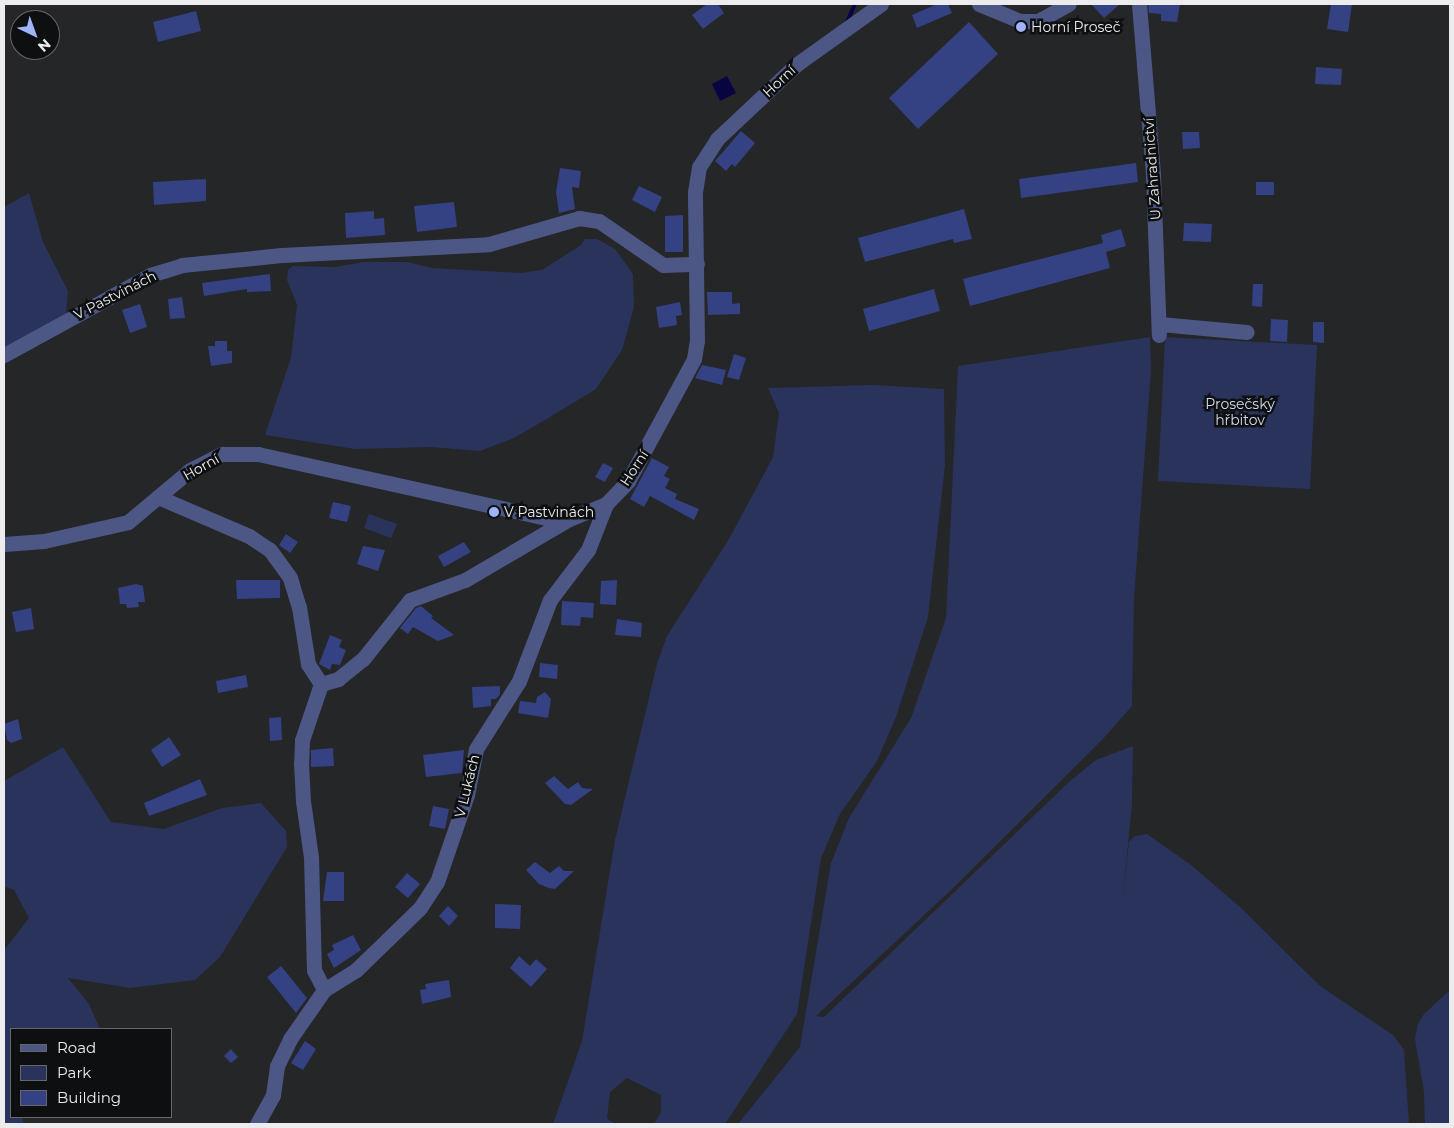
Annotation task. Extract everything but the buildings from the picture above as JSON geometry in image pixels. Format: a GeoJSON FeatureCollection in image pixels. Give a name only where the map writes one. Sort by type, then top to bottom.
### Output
{"type":"FeatureCollection","features":[{"type":"Feature","properties":{"kind":"street","name":"Horní"},"geometry":{"type":"LineString","coordinates":[[4,544],[44,541],[128,522],[190,470],[222,454],[258,454],[546,518],[569,519],[606,504],[628,481],[694,359],[697,264],[694,192],[699,167],[706,154],[717,139],[798,64],[881,4]]}},
{"type":"Feature","properties":{"kind":"street"},"geometry":{"type":"LineString","coordinates":[[979,4],[1020,21],[1038,21],[1068,4]]}},
{"type":"Feature","properties":{"kind":"street","name":"U Zahradnictví"},"geometry":{"type":"LineString","coordinates":[[1139,4],[1153,175],[1159,330],[1247,332]]}},
{"type":"Feature","properties":{"kind":"street","name":"V Pastvinách"},"geometry":{"type":"LineString","coordinates":[[4,355],[150,274],[182,265],[310,253],[489,244],[580,218],[599,221],[663,265],[697,264]]}},
{"type":"Feature","properties":{"kind":"street"},"geometry":{"type":"LineString","coordinates":[[158,497],[249,536],[270,550],[290,578],[299,607],[308,664],[321,684]]}},
{"type":"Feature","properties":{"kind":"street","name":"V Lukách"},"geometry":{"type":"LineString","coordinates":[[258,1124],[273,1095],[277,1066],[290,1039],[324,990],[356,970],[420,908],[437,882],[467,795],[476,749],[519,681],[550,600],[588,550],[606,504]]}},
{"type":"Feature","properties":{"kind":"street"},"geometry":{"type":"LineString","coordinates":[[321,684],[338,679],[363,659],[410,600],[465,580],[569,519]]}},
{"type":"Feature","properties":{"kind":"street"},"geometry":{"type":"LineString","coordinates":[[321,684],[302,740],[301,763],[303,801],[311,856],[314,970],[324,990]]}},
{"type":"Feature","properties":{"kind":"green space"},"geometry":{"type":"Polygon","coordinates":[[[29,193],[43,242],[68,291],[66,314],[4,349],[4,207],[29,193]]]}},
{"type":"Feature","properties":{"kind":"green space"},"geometry":{"type":"Polygon","coordinates":[[[585,239],[597,239],[615,249],[633,274],[634,307],[622,350],[596,389],[514,438],[480,451],[431,447],[355,449],[265,435],[291,358],[297,305],[287,280],[288,270],[293,266],[335,267],[364,262],[408,262],[432,268],[521,273],[542,270],[581,245],[585,239]]]}},
{"type":"Feature","properties":{"kind":"green space"},"geometry":{"type":"Polygon","coordinates":[[[1150,337],[1151,371],[1134,598],[1132,706],[1102,740],[950,891],[816,1016],[824,1017],[1070,781],[1096,760],[1133,746],[1132,804],[1122,906],[1129,842],[1135,836],[1147,834],[1191,865],[1240,907],[1320,986],[1393,1035],[1404,1050],[1409,1124],[738,1124],[800,1047],[831,863],[849,818],[911,718],[946,618],[958,366],[1150,337]]]}},
{"type":"Feature","properties":{"kind":"green space","name":"Prosečský hřbitov"},"geometry":{"type":"Polygon","coordinates":[[[1165,337],[1317,345],[1310,489],[1158,481],[1165,337]]]}},
{"type":"Feature","properties":{"kind":"green space"},"geometry":{"type":"Polygon","coordinates":[[[872,385],[944,389],[945,465],[928,617],[896,717],[877,761],[840,814],[821,858],[797,1014],[725,1124],[654,1124],[661,1112],[661,1095],[627,1078],[610,1092],[607,1118],[615,1124],[553,1124],[582,1041],[615,840],[657,664],[667,636],[729,539],[773,457],[779,413],[768,388],[872,385]]]}},
{"type":"Feature","properties":{"kind":"green space"},"geometry":{"type":"Polygon","coordinates":[[[369,514],[397,524],[391,538],[364,528],[369,514]]]}},
{"type":"Feature","properties":{"kind":"green space"},"geometry":{"type":"Polygon","coordinates":[[[63,747],[111,822],[164,829],[222,808],[261,803],[286,831],[287,847],[220,957],[195,980],[130,988],[68,978],[89,1004],[100,1028],[10,1028],[10,1118],[22,1118],[24,1124],[4,1124],[4,947],[5,949],[29,918],[14,890],[4,886],[4,781],[63,747]]]}},
{"type":"Feature","properties":{"kind":"green space"},"geometry":{"type":"Polygon","coordinates":[[[1450,990],[1450,1124],[1425,1124],[1424,1092],[1415,1039],[1418,1024],[1424,1014],[1450,990]]]}},
{"type":"Feature","properties":{"kind":"shaded area"},"geometry":{"type":"Polygon","coordinates":[[[727,76],[736,93],[720,101],[712,84],[727,76]]]}},
{"type":"Feature","properties":{"kind":"waterway"},"geometry":{"type":"LineString","coordinates":[[847,22],[855,4]]}},
{"type":"Feature","properties":{"kind":"place","name":"Horní Proseč"},"geometry":{"type":"Point","coordinates":[1021,27]}},
{"type":"Feature","properties":{"kind":"place","name":"V Pastvinách"},"geometry":{"type":"Point","coordinates":[494,512]}}]}
